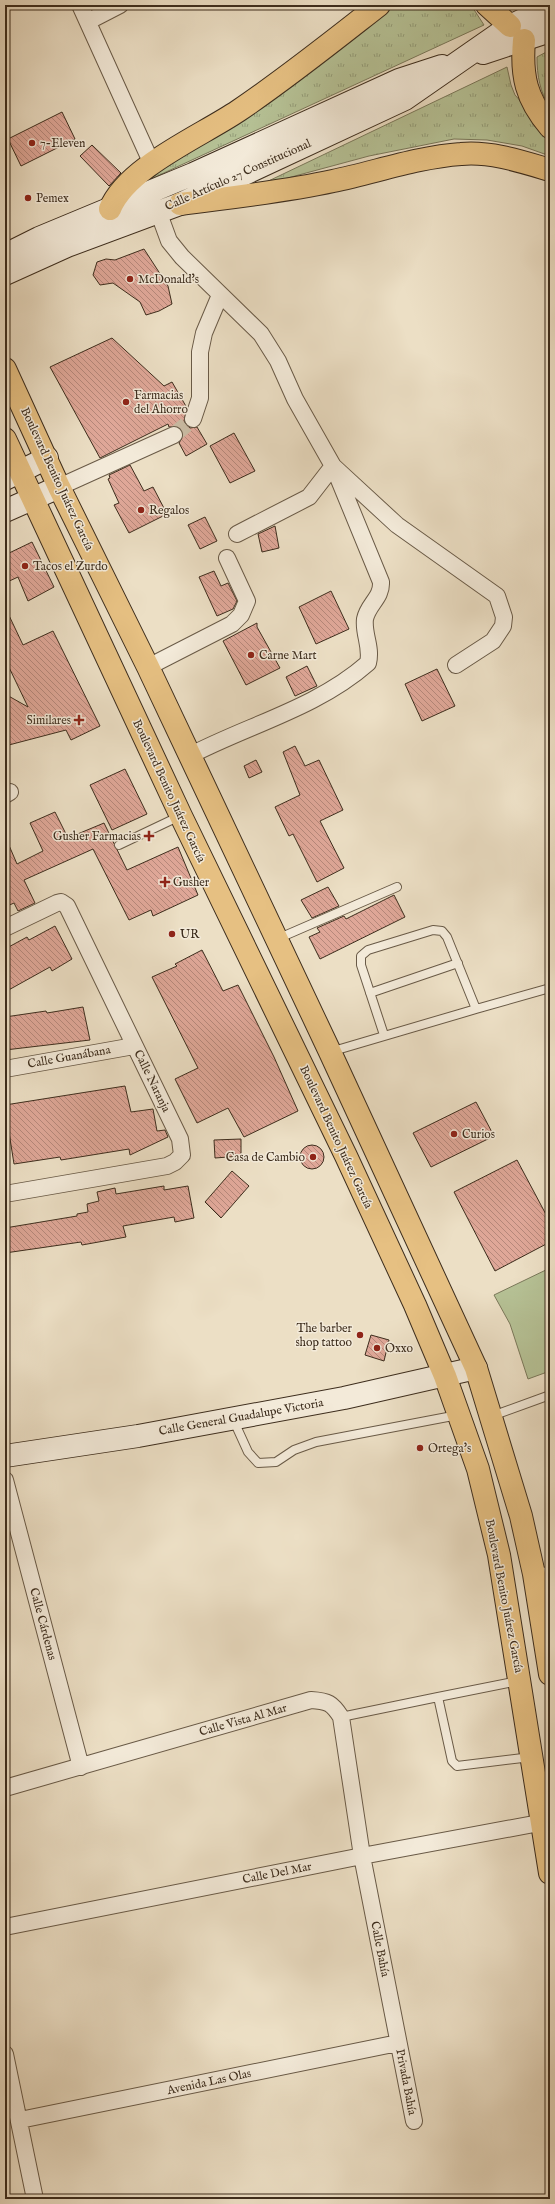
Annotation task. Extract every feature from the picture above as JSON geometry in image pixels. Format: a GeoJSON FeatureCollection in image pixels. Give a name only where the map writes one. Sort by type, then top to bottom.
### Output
{"type":"FeatureCollection","features":[{"type":"Feature","properties":{"kind":"main road"},"geometry":{"type":"LineString","coordinates":[[110,209],[119,191],[152,164],[238,111],[379,5]]}},
{"type":"Feature","properties":{"kind":"main road"},"geometry":{"type":"LineString","coordinates":[[487,5],[531,33],[522,60],[524,81],[535,109],[550,127]]}},
{"type":"Feature","properties":{"kind":"main road","name":"Calle Artículo 27 Constitucional"},"geometry":{"type":"LineString","coordinates":[[5,255],[193,174],[399,80],[463,59],[531,33],[530,16],[550,7]]}},
{"type":"Feature","properties":{"kind":"main road","name":"Calle Artículo 27 Constitucional"},"geometry":{"type":"LineString","coordinates":[[5,274],[67,246],[180,204],[405,99],[463,59]]}},
{"type":"Feature","properties":{"kind":"main road"},"geometry":{"type":"LineString","coordinates":[[180,204],[284,190],[333,181],[430,158],[462,153],[512,159],[550,170]]}},
{"type":"Feature","properties":{"kind":"main road","name":"Boulevard Benito Juárez García"},"geometry":{"type":"LineString","coordinates":[[5,369],[59,487],[148,667],[330,1052],[476,1368],[522,1516],[542,1572],[550,1674]]}},
{"type":"Feature","properties":{"kind":"main road","name":"Boulevard Benito Juárez García"},"geometry":{"type":"LineString","coordinates":[[5,439],[13,475],[33,498],[181,816],[346,1156],[415,1305],[445,1376],[478,1469],[499,1555],[532,1756],[546,1822],[550,1873]]}},
{"type":"Feature","properties":{"kind":"main road"},"geometry":{"type":"LineString","coordinates":[[13,475],[47,458]]}},
{"type":"Feature","properties":{"kind":"main road"},"geometry":{"type":"LineString","coordinates":[[5,511],[59,487]]}},
{"type":"Feature","properties":{"kind":"main road","name":"Calle General Guadalupe Victoria"},"geometry":{"type":"LineString","coordinates":[[5,1456],[344,1398],[476,1368]]}},
{"type":"Feature","properties":{"kind":"street"},"geometry":{"type":"LineString","coordinates":[[80,5],[89,21],[152,164]]}},
{"type":"Feature","properties":{"kind":"street"},"geometry":{"type":"LineString","coordinates":[[89,21],[120,5]]}},
{"type":"Feature","properties":{"kind":"street"},"geometry":{"type":"LineString","coordinates":[[158,211],[169,240],[173,246],[220,295],[261,334],[278,361],[295,399],[333,466],[381,582],[381,592],[366,619],[369,646],[368,663],[353,676],[325,694],[189,756]]}},
{"type":"Feature","properties":{"kind":"street"},"geometry":{"type":"LineString","coordinates":[[193,419],[200,398],[200,352],[204,334],[220,295]]}},
{"type":"Feature","properties":{"kind":"street"},"geometry":{"type":"LineString","coordinates":[[59,487],[174,435]]}},
{"type":"Feature","properties":{"kind":"street"},"geometry":{"type":"LineString","coordinates":[[237,534],[309,497],[333,466]]}},
{"type":"Feature","properties":{"kind":"street"},"geometry":{"type":"LineString","coordinates":[[333,466],[397,525],[497,596],[504,617],[504,626],[494,641],[456,665]]}},
{"type":"Feature","properties":{"kind":"street"},"geometry":{"type":"LineString","coordinates":[[148,667],[232,624],[241,615],[247,601],[227,558]]}},
{"type":"Feature","properties":{"kind":"street","name":"Calle Naranja"},"geometry":{"type":"LineString","coordinates":[[5,928],[56,903],[61,902],[67,906],[180,1139],[182,1155],[175,1162],[167,1166],[5,1194]]}},
{"type":"Feature","properties":{"kind":"street","name":"Calle Guanábana"},"geometry":{"type":"LineString","coordinates":[[5,1069],[134,1046]]}},
{"type":"Feature","properties":{"kind":"street","name":"Calle Cárdenas"},"geometry":{"type":"LineString","coordinates":[[5,1480],[81,1767]]}},
{"type":"Feature","properties":{"kind":"street","name":"Calle Vista Al Mar"},"geometry":{"type":"LineString","coordinates":[[5,1788],[311,1700],[325,1701],[335,1707],[341,1717]]}},
{"type":"Feature","properties":{"kind":"street"},"geometry":{"type":"LineString","coordinates":[[341,1717],[362,1856]]}},
{"type":"Feature","properties":{"kind":"street","name":"Calle Del Mar"},"geometry":{"type":"LineString","coordinates":[[5,1927],[362,1856],[546,1822]]}},
{"type":"Feature","properties":{"kind":"street","name":"Calle Bahía"},"geometry":{"type":"LineString","coordinates":[[362,1856],[398,2043]]}},
{"type":"Feature","properties":{"kind":"street","name":"Avenida Las Olas"},"geometry":{"type":"LineString","coordinates":[[20,2120],[398,2043]]}},
{"type":"Feature","properties":{"kind":"street","name":"Privada Bahía"},"geometry":{"type":"LineString","coordinates":[[398,2043],[414,2121]]}},
{"type":"Feature","properties":{"kind":"street"},"geometry":{"type":"LineString","coordinates":[[5,2054],[20,2120],[35,2199]]}},
{"type":"Feature","properties":{"kind":"lane"},"geometry":{"type":"LineString","coordinates":[[119,844],[181,816]]}},
{"type":"Feature","properties":{"kind":"lane"},"geometry":{"type":"LineString","coordinates":[[276,940],[397,887]]}},
{"type":"Feature","properties":{"kind":"lane"},"geometry":{"type":"LineString","coordinates":[[384,1035],[360,960],[364,952],[437,930],[445,934],[476,1009]]}},
{"type":"Feature","properties":{"kind":"lane"},"geometry":{"type":"LineString","coordinates":[[370,993],[458,963]]}},
{"type":"Feature","properties":{"kind":"lane"},"geometry":{"type":"LineString","coordinates":[[330,1052],[384,1035],[550,988]]}},
{"type":"Feature","properties":{"kind":"lane"},"geometry":{"type":"LineString","coordinates":[[491,1416],[550,1395]]}},
{"type":"Feature","properties":{"kind":"lane"},"geometry":{"type":"LineString","coordinates":[[233,1418],[248,1452],[258,1463],[276,1462],[294,1450],[316,1442],[459,1415]]}},
{"type":"Feature","properties":{"kind":"lane"},"geometry":{"type":"LineString","coordinates":[[341,1717],[520,1681]]}},
{"type":"Feature","properties":{"kind":"lane"},"geometry":{"type":"LineString","coordinates":[[438,1697],[452,1761],[457,1766],[532,1756]]}},
{"type":"Feature","properties":{"kind":"green space"},"geometry":{"type":"Polygon","coordinates":[[[386,5],[471,5],[484,25],[140,184],[386,5]]]}},
{"type":"Feature","properties":{"kind":"green space"},"geometry":{"type":"Polygon","coordinates":[[[550,50],[550,108],[540,84],[537,57],[550,50]]]}},
{"type":"Feature","properties":{"kind":"green space"},"geometry":{"type":"Polygon","coordinates":[[[507,67],[515,95],[550,134],[550,156],[522,146],[487,140],[454,139],[369,156],[258,186],[507,67]]]}},
{"type":"Feature","properties":{"kind":"green space"},"geometry":{"type":"Polygon","coordinates":[[[550,1268],[550,1371],[528,1379],[510,1324],[494,1295],[550,1268]]]}},
{"type":"Feature","properties":{"kind":"building"},"geometry":{"type":"Polygon","coordinates":[[[62,112],[75,139],[21,166],[8,139],[62,112]]]}},
{"type":"Feature","properties":{"kind":"building"},"geometry":{"type":"Polygon","coordinates":[[[92,145],[121,173],[109,186],[80,156],[92,145]]]}},
{"type":"Feature","properties":{"kind":"building","name":"McDonald's"},"geometry":{"type":"Polygon","coordinates":[[[144,249],[168,286],[172,304],[159,311],[146,315],[140,302],[113,283],[100,285],[93,275],[97,262],[106,259],[115,260],[144,249]]]}},
{"type":"Feature","properties":{"kind":"building","name":"Farmacias del Ahorro"},"geometry":{"type":"Polygon","coordinates":[[[112,338],[164,386],[172,382],[187,408],[184,421],[186,425],[190,428],[197,427],[207,444],[186,456],[179,443],[183,436],[182,431],[179,427],[169,427],[168,424],[100,458],[50,367],[112,338]]]}},
{"type":"Feature","properties":{"kind":"building"},"geometry":{"type":"Polygon","coordinates":[[[234,433],[255,471],[230,483],[210,446],[234,433]]]}},
{"type":"Feature","properties":{"kind":"building","name":"Regalos"},"geometry":{"type":"Polygon","coordinates":[[[130,465],[144,491],[153,487],[167,514],[129,533],[114,505],[119,503],[108,479],[110,478],[109,475],[130,465]]]}},
{"type":"Feature","properties":{"kind":"building"},"geometry":{"type":"Polygon","coordinates":[[[205,517],[217,541],[200,549],[188,525],[205,517]]]}},
{"type":"Feature","properties":{"kind":"building"},"geometry":{"type":"Polygon","coordinates":[[[275,526],[279,548],[262,552],[258,534],[275,526]]]}},
{"type":"Feature","properties":{"kind":"building","name":"Tacos el Zurdo"},"geometry":{"type":"Polygon","coordinates":[[[32,542],[54,587],[28,601],[18,577],[5,583],[5,555],[32,542]]]}},
{"type":"Feature","properties":{"kind":"building"},"geometry":{"type":"Polygon","coordinates":[[[214,571],[221,586],[228,583],[237,601],[233,609],[217,616],[199,577],[214,571]]]}},
{"type":"Feature","properties":{"kind":"building"},"geometry":{"type":"Polygon","coordinates":[[[331,591],[349,629],[316,644],[299,607],[331,591]]]}},
{"type":"Feature","properties":{"kind":"building"},"geometry":{"type":"Polygon","coordinates":[[[5,607],[23,645],[53,631],[100,726],[71,740],[66,730],[5,746],[5,694],[28,707],[5,659],[5,607]]]}},
{"type":"Feature","properties":{"kind":"building","name":"Carne Mart"},"geometry":{"type":"Polygon","coordinates":[[[257,623],[257,627],[280,668],[246,685],[223,641],[257,623]]]}},
{"type":"Feature","properties":{"kind":"building"},"geometry":{"type":"Polygon","coordinates":[[[307,666],[317,686],[295,696],[286,677],[307,666]]]}},
{"type":"Feature","properties":{"kind":"building"},"geometry":{"type":"Polygon","coordinates":[[[437,669],[455,706],[422,721],[405,684],[437,669]]]}},
{"type":"Feature","properties":{"kind":"building"},"geometry":{"type":"Polygon","coordinates":[[[295,746],[305,766],[319,760],[343,810],[320,821],[344,868],[317,882],[293,834],[289,836],[275,807],[300,795],[283,752],[295,746]]]}},
{"type":"Feature","properties":{"kind":"building"},"geometry":{"type":"Polygon","coordinates":[[[256,760],[262,772],[249,778],[244,766],[256,760]]]}},
{"type":"Feature","properties":{"kind":"building"},"geometry":{"type":"Polygon","coordinates":[[[125,769],[147,814],[112,830],[90,785],[125,769]]]}},
{"type":"Feature","properties":{"kind":"building"},"geometry":{"type":"Polygon","coordinates":[[[55,812],[68,838],[104,823],[127,870],[178,847],[198,895],[153,916],[151,910],[129,920],[93,849],[24,880],[35,903],[18,911],[14,903],[5,907],[5,836],[17,864],[43,851],[30,823],[55,812]]]}},
{"type":"Feature","properties":{"kind":"building"},"geometry":{"type":"Polygon","coordinates":[[[328,887],[339,906],[312,918],[301,900],[328,887]]]}},
{"type":"Feature","properties":{"kind":"building"},"geometry":{"type":"Polygon","coordinates":[[[394,895],[405,917],[320,959],[309,937],[320,932],[317,928],[344,916],[346,919],[394,895]]]}},
{"type":"Feature","properties":{"kind":"building"},"geometry":{"type":"Polygon","coordinates":[[[55,926],[72,959],[52,971],[50,967],[5,992],[5,949],[27,937],[29,940],[55,926]]]}},
{"type":"Feature","properties":{"kind":"building"},"geometry":{"type":"Polygon","coordinates":[[[202,950],[223,991],[238,985],[274,1057],[298,1111],[244,1137],[228,1108],[197,1123],[175,1079],[198,1068],[152,977],[177,966],[175,964],[202,950]]]}},
{"type":"Feature","properties":{"kind":"building"},"geometry":{"type":"Polygon","coordinates":[[[83,1007],[90,1040],[5,1050],[5,1017],[46,1011],[47,1013],[83,1007]]]}},
{"type":"Feature","properties":{"kind":"building"},"geometry":{"type":"Polygon","coordinates":[[[125,1086],[131,1112],[153,1109],[157,1131],[165,1130],[168,1137],[130,1155],[129,1149],[61,1160],[60,1157],[14,1164],[8,1126],[5,1126],[5,1105],[125,1086]]]}},
{"type":"Feature","properties":{"kind":"building","name":"Curios"},"geometry":{"type":"Polygon","coordinates":[[[476,1102],[494,1136],[431,1167],[413,1133],[476,1102]]]}},
{"type":"Feature","properties":{"kind":"building"},"geometry":{"type":"Polygon","coordinates":[[[241,1139],[241,1156],[215,1158],[214,1140],[241,1139]]]}},
{"type":"Feature","properties":{"kind":"building","name":"Casa de Cambio"},"geometry":{"type":"Polygon","coordinates":[[[312,1145],[321,1148],[324,1157],[321,1166],[312,1169],[303,1166],[300,1157],[303,1148],[312,1145]]]}},
{"type":"Feature","properties":{"kind":"building"},"geometry":{"type":"Polygon","coordinates":[[[517,1160],[550,1222],[550,1242],[495,1271],[454,1192],[517,1160]]]}},
{"type":"Feature","properties":{"kind":"building"},"geometry":{"type":"Polygon","coordinates":[[[232,1171],[249,1186],[221,1218],[205,1202],[232,1171]]]}},
{"type":"Feature","properties":{"kind":"building"},"geometry":{"type":"Polygon","coordinates":[[[164,1186],[164,1190],[188,1186],[194,1218],[175,1222],[174,1217],[123,1226],[126,1237],[82,1245],[81,1242],[5,1253],[5,1228],[77,1216],[77,1214],[88,1212],[87,1204],[99,1201],[97,1192],[115,1188],[116,1194],[164,1186]]]}},
{"type":"Feature","properties":{"kind":"building","name":"Oxxo"},"geometry":{"type":"Polygon","coordinates":[[[371,1335],[389,1340],[384,1361],[365,1355],[371,1335]]]}},
{"type":"Feature","properties":{"kind":"tunnel"},"geometry":{"type":"LineString","coordinates":[[174,435],[193,419]]}},
{"type":"Feature","properties":{"kind":"place","name":"7-Eleven"},"geometry":{"type":"Point","coordinates":[32,143]}},
{"type":"Feature","properties":{"kind":"place","name":"Pemex"},"geometry":{"type":"Point","coordinates":[28,198]}},
{"type":"Feature","properties":{"kind":"place","name":"McDonald's"},"geometry":{"type":"Point","coordinates":[130,279]}},
{"type":"Feature","properties":{"kind":"place","name":"Farmacias del Ahorro"},"geometry":{"type":"Point","coordinates":[126,402]}},
{"type":"Feature","properties":{"kind":"place","name":"Regalos"},"geometry":{"type":"Point","coordinates":[141,510]}},
{"type":"Feature","properties":{"kind":"place","name":"Tacos el Zurdo"},"geometry":{"type":"Point","coordinates":[25,566]}},
{"type":"Feature","properties":{"kind":"place","name":"Carne Mart"},"geometry":{"type":"Point","coordinates":[251,655]}},
{"type":"Feature","properties":{"kind":"place","name":"Similares"},"geometry":{"type":"Point","coordinates":[79,720]}},
{"type":"Feature","properties":{"kind":"place","name":"Gusher Farmacias"},"geometry":{"type":"Point","coordinates":[149,836]}},
{"type":"Feature","properties":{"kind":"place","name":"Gusher"},"geometry":{"type":"Point","coordinates":[165,882]}},
{"type":"Feature","properties":{"kind":"place","name":"UR"},"geometry":{"type":"Point","coordinates":[172,934]}},
{"type":"Feature","properties":{"kind":"place","name":"Curios"},"geometry":{"type":"Point","coordinates":[454,1134]}},
{"type":"Feature","properties":{"kind":"place","name":"Casa de Cambio"},"geometry":{"type":"Point","coordinates":[313,1157]}},
{"type":"Feature","properties":{"kind":"place","name":"The barber shop tattoo"},"geometry":{"type":"Point","coordinates":[360,1335]}},
{"type":"Feature","properties":{"kind":"place","name":"Oxxo"},"geometry":{"type":"Point","coordinates":[377,1348]}},
{"type":"Feature","properties":{"kind":"place","name":"Ortega's"},"geometry":{"type":"Point","coordinates":[420,1448]}}]}
